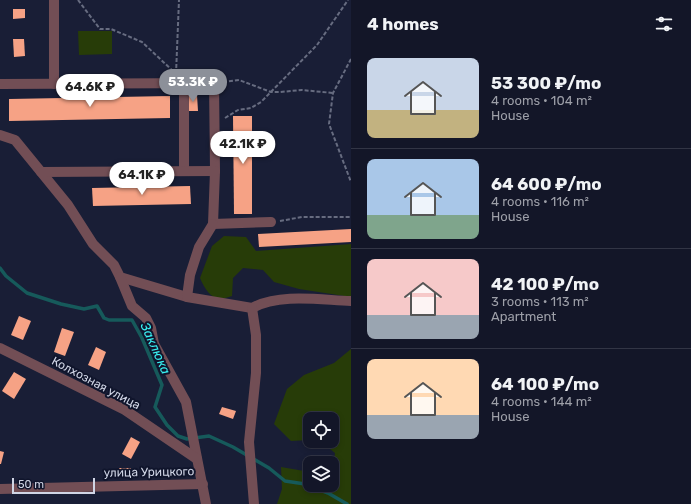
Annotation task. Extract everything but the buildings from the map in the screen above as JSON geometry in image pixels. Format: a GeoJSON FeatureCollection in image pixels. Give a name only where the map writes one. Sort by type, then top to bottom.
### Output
{"type":"FeatureCollection","features":[{"type":"Feature","properties":{"kind":"street"},"geometry":{"type":"LineString","coordinates":[[54,0],[54,84]]}},
{"type":"Feature","properties":{"kind":"street"},"geometry":{"type":"LineString","coordinates":[[179,81],[184,171]]}},
{"type":"Feature","properties":{"kind":"street"},"geometry":{"type":"LineString","coordinates":[[0,84],[179,81],[214,83],[215,171],[213,224],[199,247],[190,275],[187,297]]}},
{"type":"Feature","properties":{"kind":"street"},"geometry":{"type":"LineString","coordinates":[[0,135],[15,140],[68,205],[93,244],[114,265],[132,306],[146,318],[151,328],[154,344],[186,402],[206,504]]}},
{"type":"Feature","properties":{"kind":"street"},"geometry":{"type":"LineString","coordinates":[[41,172],[215,171]]}},
{"type":"Feature","properties":{"kind":"street"},"geometry":{"type":"LineString","coordinates":[[213,224],[271,222]]}},
{"type":"Feature","properties":{"kind":"street"},"geometry":{"type":"LineString","coordinates":[[120,277],[187,297],[252,308],[273,300],[292,299],[351,301]]}},
{"type":"Feature","properties":{"kind":"street"},"geometry":{"type":"LineString","coordinates":[[252,308],[256,335],[256,373],[250,442],[254,504]]}},
{"type":"Feature","properties":{"kind":"street","name":"Колхозная улица"},"geometry":{"type":"LineString","coordinates":[[0,348],[125,410],[197,459]]}},
{"type":"Feature","properties":{"kind":"street","name":"улица Урицкого"},"geometry":{"type":"LineString","coordinates":[[0,489],[202,484]]}},
{"type":"Feature","properties":{"kind":"path"},"geometry":{"type":"LineString","coordinates":[[78,0],[100,29],[111,29],[142,42],[179,81]]}},
{"type":"Feature","properties":{"kind":"path"},"geometry":{"type":"LineString","coordinates":[[179,0],[179,81]]}},
{"type":"Feature","properties":{"kind":"path"},"geometry":{"type":"LineString","coordinates":[[214,122],[230,116],[238,110],[251,108],[261,102],[317,45],[348,0]]}},
{"type":"Feature","properties":{"kind":"path"},"geometry":{"type":"LineString","coordinates":[[351,59],[333,93],[329,124],[351,182]]}},
{"type":"Feature","properties":{"kind":"path"},"geometry":{"type":"LineString","coordinates":[[214,83],[239,80],[271,92],[302,90],[333,93]]}},
{"type":"Feature","properties":{"kind":"path"},"geometry":{"type":"LineString","coordinates":[[271,222],[302,217],[351,217]]}},
{"type":"Feature","properties":{"kind":"green space"},"geometry":{"type":"Polygon","coordinates":[[[78,31],[112,31],[112,54],[79,55],[78,31]]]}},
{"type":"Feature","properties":{"kind":"green space"},"geometry":{"type":"Polygon","coordinates":[[[224,236],[246,237],[256,251],[351,244],[351,297],[299,289],[274,282],[263,270],[243,268],[233,278],[232,296],[226,298],[216,298],[208,293],[200,278],[212,246],[224,236]]]}},
{"type":"Feature","properties":{"kind":"green space"},"geometry":{"type":"Polygon","coordinates":[[[351,349],[351,504],[277,504],[282,489],[281,467],[303,471],[303,492],[339,492],[339,456],[335,456],[335,453],[329,448],[339,448],[339,412],[303,412],[303,440],[291,441],[274,424],[287,389],[304,375],[334,363],[351,349]]]}},
{"type":"Feature","properties":{"kind":"waterway","name":"Заклюка"},"geometry":{"type":"LineString","coordinates":[[0,268],[6,276],[27,293],[61,304],[84,309],[97,306],[104,318],[109,320],[132,320],[142,338],[162,385],[155,407],[167,425],[178,436],[187,439],[209,436],[233,447],[269,468],[285,481],[305,484],[328,493],[347,504]]}}]}
